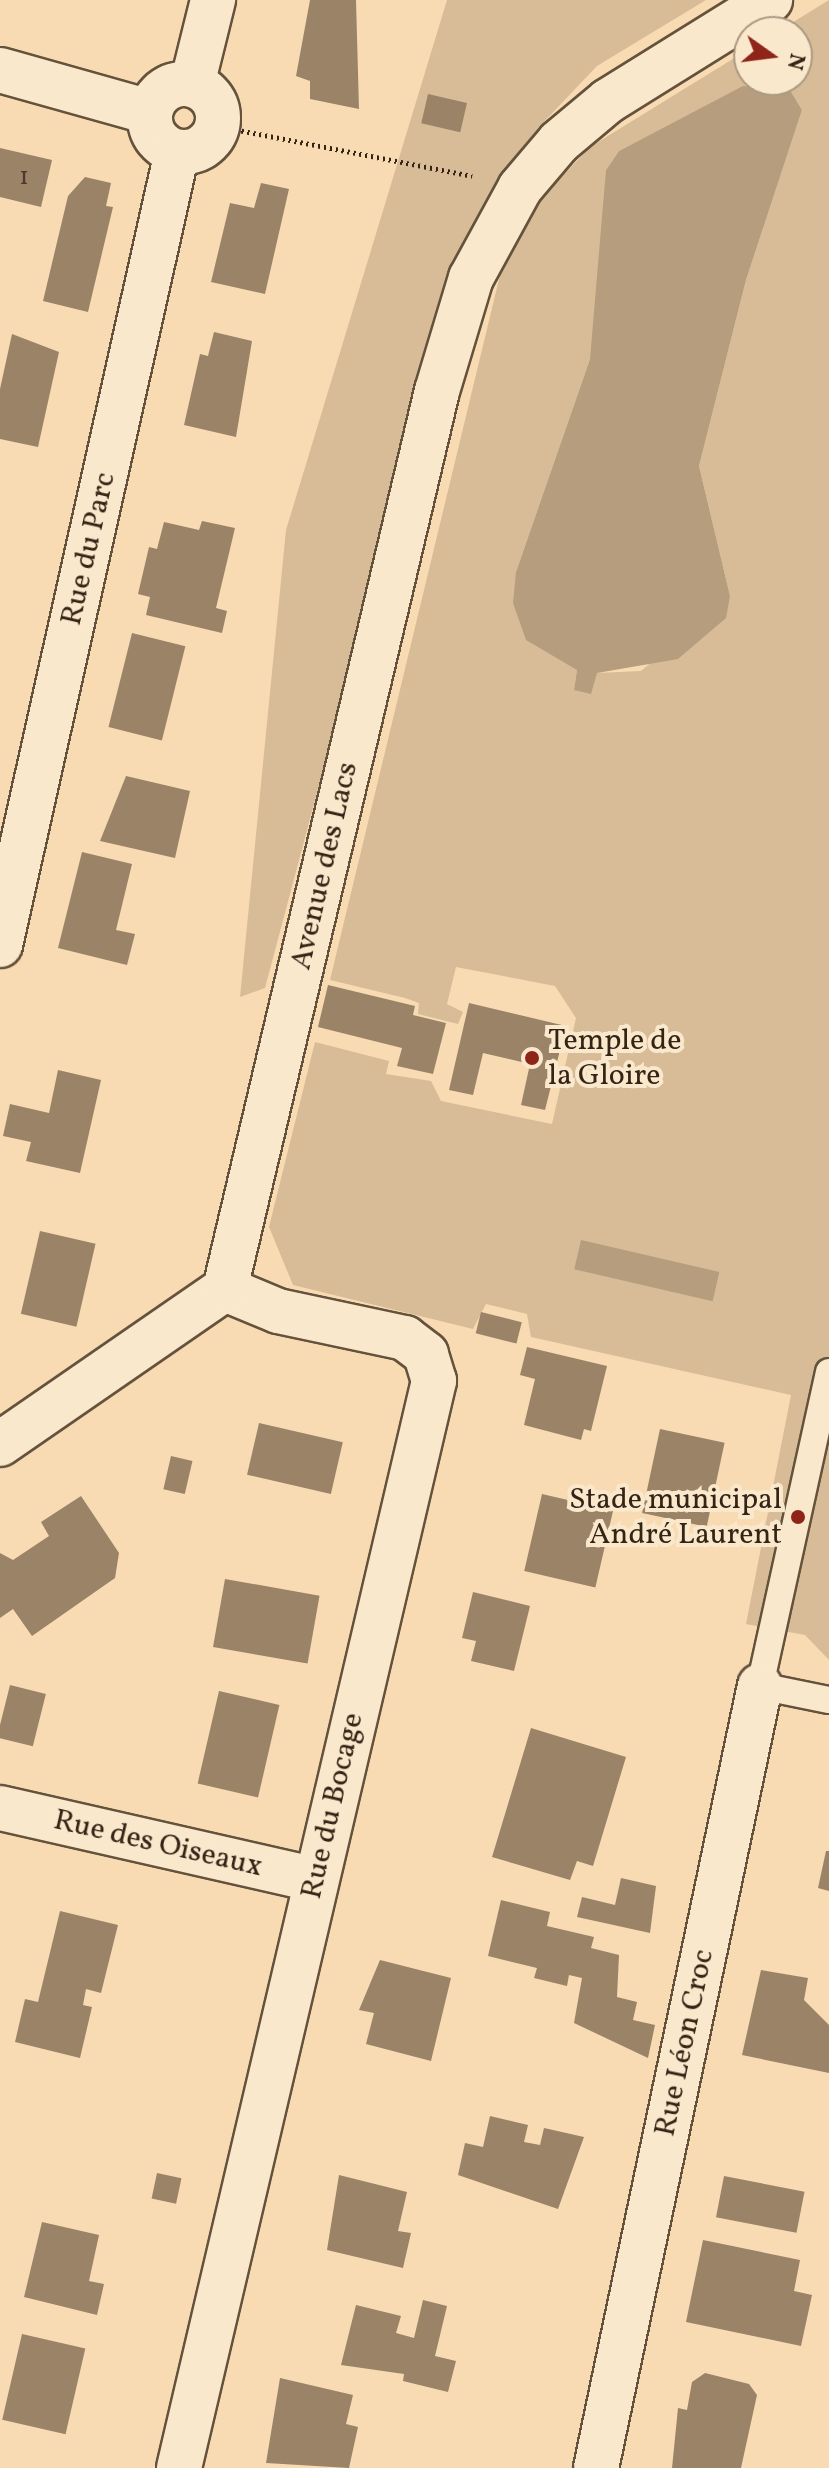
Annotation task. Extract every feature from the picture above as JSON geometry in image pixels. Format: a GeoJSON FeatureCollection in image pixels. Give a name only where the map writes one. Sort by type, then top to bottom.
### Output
{"type":"FeatureCollection","features":[{"type":"Feature","properties":{"kind":"street"},"geometry":{"type":"LineString","coordinates":[[192,85],[213,0]]}},
{"type":"Feature","properties":{"kind":"street","name":"Avenue des Lacs"},"geometry":{"type":"LineString","coordinates":[[225,1289],[437,391],[471,278],[520,188],[608,101],[770,0]]}},
{"type":"Feature","properties":{"kind":"street"},"geometry":{"type":"LineString","coordinates":[[0,70],[149,112]]}},
{"type":"Feature","properties":{"kind":"street"},"geometry":{"type":"LineString","coordinates":[[192,85],[216,105],[218,126],[207,144],[177,152],[159,142],[149,112],[160,93],[192,85]]}},
{"type":"Feature","properties":{"kind":"street","name":"Rue du Parc"},"geometry":{"type":"LineString","coordinates":[[0,945],[177,152]]}},
{"type":"Feature","properties":{"kind":"street"},"geometry":{"type":"LineString","coordinates":[[0,1444],[225,1289]]}},
{"type":"Feature","properties":{"kind":"street","name":"Rue du Bocage"},"geometry":{"type":"LineString","coordinates":[[179,2468],[434,1381],[426,1354],[405,1338],[278,1311],[225,1289]]}},
{"type":"Feature","properties":{"kind":"street","name":"Rue Léon Croc"},"geometry":{"type":"LineString","coordinates":[[596,2468],[760,1686]]}},
{"type":"Feature","properties":{"kind":"street","name":"Rue des Oiseaux"},"geometry":{"type":"LineString","coordinates":[[0,1808],[316,1880]]}},
{"type":"Feature","properties":{"kind":"lane"},"geometry":{"type":"LineString","coordinates":[[829,1372],[760,1686],[829,1700]]}},
{"type":"Feature","properties":{"kind":"path"},"geometry":{"type":"LineString","coordinates":[[218,126],[438,168]]}},
{"type":"Feature","properties":{"kind":"shaded area"},"geometry":{"type":"Polygon","coordinates":[[[447,0],[706,0],[597,66],[538,128],[459,259],[265,988],[240,997],[286,530],[447,0]]]}},
{"type":"Feature","properties":{"kind":"shaded area"},"geometry":{"type":"Polygon","coordinates":[[[829,0],[829,1660],[805,1635],[746,1624],[791,1395],[531,1337],[527,1314],[486,1304],[473,1329],[293,1285],[269,1227],[315,1042],[389,1061],[386,1074],[431,1081],[441,1101],[552,1124],[576,1018],[555,986],[456,967],[447,1004],[463,1012],[458,1024],[418,1014],[419,1003],[405,998],[330,980],[500,275],[534,206],[590,147],[733,59],[733,92],[619,151],[606,170],[602,295],[590,359],[516,572],[577,670],[574,690],[597,673],[641,671],[730,596],[699,466],[746,280],[802,110],[794,96],[813,96],[813,16],[803,16],[829,0]]]}},
{"type":"Feature","properties":{"kind":"shaded area"},"geometry":{"type":"Polygon","coordinates":[[[733,91],[733,96],[794,96],[802,110],[746,280],[699,466],[730,596],[726,618],[678,659],[597,673],[591,694],[574,690],[577,670],[526,640],[513,603],[516,572],[590,359],[606,170],[619,151],[733,91]]]}},
{"type":"Feature","properties":{"kind":"shaded area"},"geometry":{"type":"Polygon","coordinates":[[[581,1240],[719,1272],[713,1301],[574,1269],[581,1240]]]}},
{"type":"Feature","properties":{"kind":"building"},"geometry":{"type":"Polygon","coordinates":[[[310,0],[356,0],[359,109],[310,99],[310,81],[296,76],[310,0]]]}},
{"type":"Feature","properties":{"kind":"building"},"geometry":{"type":"Polygon","coordinates":[[[428,94],[467,103],[460,132],[421,123],[428,94]]]}},
{"type":"Feature","properties":{"kind":"building"},"geometry":{"type":"Polygon","coordinates":[[[0,148],[52,160],[41,207],[0,197],[0,148]]]}},
{"type":"Feature","properties":{"kind":"building"},"geometry":{"type":"Polygon","coordinates":[[[85,177],[111,183],[106,206],[113,207],[88,312],[43,301],[68,196],[85,177]]]}},
{"type":"Feature","properties":{"kind":"building"},"geometry":{"type":"Polygon","coordinates":[[[261,183],[289,189],[265,294],[211,282],[230,203],[254,208],[261,183]]]}},
{"type":"Feature","properties":{"kind":"building"},"geometry":{"type":"Polygon","coordinates":[[[214,332],[252,341],[236,437],[184,425],[200,354],[208,356],[214,332]]]}},
{"type":"Feature","properties":{"kind":"building"},"geometry":{"type":"Polygon","coordinates":[[[12,334],[59,352],[38,447],[0,439],[0,389],[12,334]]]}},
{"type":"Feature","properties":{"kind":"building"},"geometry":{"type":"Polygon","coordinates":[[[202,521],[235,528],[216,608],[227,611],[222,633],[146,615],[150,597],[138,594],[149,547],[157,549],[164,522],[199,530],[202,521]]]}},
{"type":"Feature","properties":{"kind":"building"},"geometry":{"type":"Polygon","coordinates":[[[132,633],[185,646],[162,740],[109,727],[132,633]]]}},
{"type":"Feature","properties":{"kind":"building"},"geometry":{"type":"Polygon","coordinates":[[[126,776],[190,791],[175,858],[100,841],[126,776]]]}},
{"type":"Feature","properties":{"kind":"building"},"geometry":{"type":"Polygon","coordinates":[[[82,852],[132,864],[116,930],[135,934],[127,965],[58,948],[82,852]]]}},
{"type":"Feature","properties":{"kind":"building"},"geometry":{"type":"Polygon","coordinates":[[[328,985],[415,1006],[413,1015],[446,1023],[433,1074],[397,1066],[402,1048],[318,1027],[328,985]]]}},
{"type":"Feature","properties":{"kind":"building","name":"Temple de la Gloire"},"geometry":{"type":"Polygon","coordinates":[[[469,1003],[566,1026],[545,1110],[521,1105],[530,1064],[483,1053],[473,1095],[449,1090],[469,1003]]]}},
{"type":"Feature","properties":{"kind":"building"},"geometry":{"type":"Polygon","coordinates":[[[58,1070],[101,1080],[80,1173],[26,1161],[31,1142],[3,1136],[10,1104],[49,1113],[58,1070]]]}},
{"type":"Feature","properties":{"kind":"building"},"geometry":{"type":"Polygon","coordinates":[[[40,1231],[96,1244],[76,1327],[21,1314],[40,1231]]]}},
{"type":"Feature","properties":{"kind":"building"},"geometry":{"type":"Polygon","coordinates":[[[481,1312],[522,1322],[516,1344],[476,1333],[481,1312]]]}},
{"type":"Feature","properties":{"kind":"building"},"geometry":{"type":"Polygon","coordinates":[[[527,1347],[607,1366],[591,1431],[584,1429],[581,1440],[524,1425],[535,1379],[520,1375],[527,1347]]]}},
{"type":"Feature","properties":{"kind":"building"},"geometry":{"type":"Polygon","coordinates":[[[259,1423],[343,1442],[331,1494],[247,1475],[259,1423]]]}},
{"type":"Feature","properties":{"kind":"building"},"geometry":{"type":"Polygon","coordinates":[[[660,1429],[725,1443],[707,1527],[642,1513],[660,1429]]]}},
{"type":"Feature","properties":{"kind":"building"},"geometry":{"type":"Polygon","coordinates":[[[171,1456],[192,1461],[185,1494],[163,1489],[171,1456]]]}},
{"type":"Feature","properties":{"kind":"building"},"geometry":{"type":"Polygon","coordinates":[[[542,1494],[613,1510],[595,1587],[524,1571],[542,1494]]]}},
{"type":"Feature","properties":{"kind":"building"},"geometry":{"type":"Polygon","coordinates":[[[81,1496],[119,1553],[115,1578],[32,1636],[13,1609],[0,1618],[0,1553],[13,1560],[49,1536],[41,1522],[81,1496]]]}},
{"type":"Feature","properties":{"kind":"building"},"geometry":{"type":"Polygon","coordinates":[[[225,1579],[320,1596],[308,1664],[213,1647],[225,1579]]]}},
{"type":"Feature","properties":{"kind":"building"},"geometry":{"type":"Polygon","coordinates":[[[473,1592],[530,1606],[514,1671],[471,1661],[476,1641],[462,1638],[473,1592]]]}},
{"type":"Feature","properties":{"kind":"building"},"geometry":{"type":"Polygon","coordinates":[[[10,1685],[46,1694],[33,1746],[0,1738],[0,1725],[10,1685]]]}},
{"type":"Feature","properties":{"kind":"building"},"geometry":{"type":"Polygon","coordinates":[[[219,1691],[279,1705],[258,1798],[198,1784],[219,1691]]]}},
{"type":"Feature","properties":{"kind":"building"},"geometry":{"type":"Polygon","coordinates":[[[531,1728],[626,1757],[593,1866],[577,1861],[570,1880],[492,1857],[531,1728]]]}},
{"type":"Feature","properties":{"kind":"building"},"geometry":{"type":"Polygon","coordinates":[[[826,1851],[829,1851],[829,1891],[818,1888],[826,1851]]]}},
{"type":"Feature","properties":{"kind":"building"},"geometry":{"type":"Polygon","coordinates":[[[621,1878],[656,1886],[650,1933],[577,1917],[582,1897],[615,1905],[621,1878]]]}},
{"type":"Feature","properties":{"kind":"building"},"geometry":{"type":"Polygon","coordinates":[[[501,1900],[550,1912],[547,1926],[594,1937],[591,1948],[619,1955],[617,1997],[637,2002],[633,2020],[655,2025],[648,2058],[574,2023],[582,1978],[569,1975],[567,1986],[534,1978],[537,1968],[488,1956],[501,1900]]]}},
{"type":"Feature","properties":{"kind":"building"},"geometry":{"type":"Polygon","coordinates":[[[60,1911],[118,1925],[101,1993],[86,1989],[83,2005],[92,2007],[80,2058],[15,2042],[25,1999],[38,2002],[60,1911]]]}},
{"type":"Feature","properties":{"kind":"building"},"geometry":{"type":"Polygon","coordinates":[[[380,1960],[451,1978],[431,2061],[366,2044],[374,2013],[359,2010],[380,1960]]]}},
{"type":"Feature","properties":{"kind":"building"},"geometry":{"type":"Polygon","coordinates":[[[761,1970],[808,1978],[804,2000],[829,2025],[829,2073],[742,2055],[761,1970]]]}},
{"type":"Feature","properties":{"kind":"building"},"geometry":{"type":"Polygon","coordinates":[[[490,2116],[528,2125],[524,2142],[540,2145],[544,2128],[584,2137],[558,2209],[458,2175],[465,2143],[483,2147],[490,2116]]]}},
{"type":"Feature","properties":{"kind":"building"},"geometry":{"type":"Polygon","coordinates":[[[157,2173],[181,2178],[176,2204],[152,2198],[157,2173]]]}},
{"type":"Feature","properties":{"kind":"building"},"geometry":{"type":"Polygon","coordinates":[[[339,2175],[407,2192],[398,2231],[411,2233],[403,2268],[327,2250],[339,2175]]]}},
{"type":"Feature","properties":{"kind":"building"},"geometry":{"type":"Polygon","coordinates":[[[724,2176],[804,2192],[796,2233],[716,2217],[724,2176]]]}},
{"type":"Feature","properties":{"kind":"building"},"geometry":{"type":"Polygon","coordinates":[[[42,2222],[99,2235],[89,2281],[104,2284],[97,2315],[24,2297],[42,2222]]]}},
{"type":"Feature","properties":{"kind":"building"},"geometry":{"type":"Polygon","coordinates":[[[703,2240],[800,2260],[794,2291],[812,2295],[801,2346],[686,2322],[703,2240]]]}},
{"type":"Feature","properties":{"kind":"building"},"geometry":{"type":"Polygon","coordinates":[[[423,2300],[447,2306],[435,2356],[456,2361],[448,2392],[403,2381],[404,2374],[341,2365],[356,2305],[401,2316],[396,2333],[414,2338],[423,2300]]]}},
{"type":"Feature","properties":{"kind":"building"},"geometry":{"type":"Polygon","coordinates":[[[22,2334],[85,2349],[66,2434],[2,2420],[22,2334]]]}},
{"type":"Feature","properties":{"kind":"building"},"geometry":{"type":"Polygon","coordinates":[[[705,2373],[749,2384],[757,2395],[741,2468],[672,2468],[678,2408],[687,2410],[692,2382],[705,2373]]]}},
{"type":"Feature","properties":{"kind":"building"},"geometry":{"type":"Polygon","coordinates":[[[280,2378],[353,2395],[346,2424],[358,2427],[349,2468],[266,2463],[280,2378]]]}},
{"type":"Feature","properties":{"kind":"place","name":"Temple de la Gloire"},"geometry":{"type":"Point","coordinates":[532,1058]}},
{"type":"Feature","properties":{"kind":"place","name":"Stade municipal André Laurent"},"geometry":{"type":"Point","coordinates":[798,1517]}}]}
